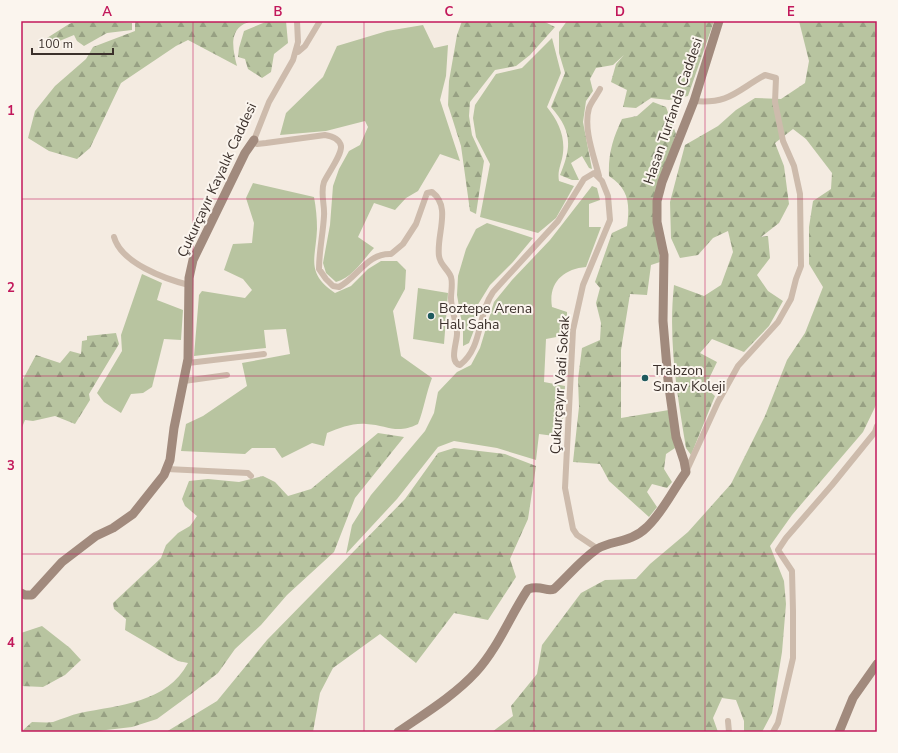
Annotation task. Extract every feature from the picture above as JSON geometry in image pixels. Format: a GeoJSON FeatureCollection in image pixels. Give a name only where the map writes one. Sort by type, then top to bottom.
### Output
{"type":"FeatureCollection","features":[{"type":"Feature","properties":{"kind":"street","name":"Çukurçayır Kayalık Caddesi"},"geometry":{"type":"LineString","coordinates":[[21,593],[25,595],[32,595],[68,558],[96,536],[113,528],[133,514],[164,476],[170,460],[174,428],[188,363],[189,285],[194,260],[245,153],[254,140],[269,102],[293,60],[298,42],[297,21]]}},
{"type":"Feature","properties":{"kind":"street"},"geometry":{"type":"LineString","coordinates":[[296,51],[298,52],[305,46],[320,21]]}},
{"type":"Feature","properties":{"kind":"street","name":"Hasan Turfanda Caddesi"},"geometry":{"type":"LineString","coordinates":[[686,472],[684,460],[676,438],[668,380],[663,321],[664,255],[657,222],[657,201],[662,182],[694,101],[719,21]]}},
{"type":"Feature","properties":{"kind":"street"},"geometry":{"type":"LineString","coordinates":[[398,732],[453,693],[476,672],[492,651],[528,589],[537,586],[551,590],[554,589],[598,548],[627,540],[646,528],[658,514],[686,472],[718,402],[738,366],[778,322],[791,300],[801,266],[800,194],[794,166],[782,141],[775,102],[776,78],[765,75],[733,96],[717,101],[694,101]]}},
{"type":"Feature","properties":{"kind":"street","name":"Çukurçayır Vadi Sokak"},"geometry":{"type":"LineString","coordinates":[[598,548],[577,535],[573,529],[566,488],[573,330],[576,313],[584,286],[610,220],[608,196],[598,176],[588,129],[589,107],[600,89]]}},
{"type":"Feature","properties":{"kind":"street"},"geometry":{"type":"LineString","coordinates":[[254,140],[257,144],[324,135],[333,136],[338,141],[341,147],[340,153],[324,184],[324,215],[319,248],[319,269],[333,286],[339,287],[348,282],[361,267],[374,257],[382,253],[391,254],[403,244],[416,224],[427,193],[432,192],[438,197],[442,208],[439,256],[452,279],[451,298],[457,333],[455,361],[460,365],[475,347],[486,303],[493,292],[558,221],[584,179],[594,173],[598,176]]}},
{"type":"Feature","properties":{"kind":"street"},"geometry":{"type":"LineString","coordinates":[[114,237],[116,246],[138,264],[168,280],[189,285]]}},
{"type":"Feature","properties":{"kind":"street"},"geometry":{"type":"LineString","coordinates":[[188,363],[264,354]]}},
{"type":"Feature","properties":{"kind":"street"},"geometry":{"type":"LineString","coordinates":[[184,382],[227,375]]}},
{"type":"Feature","properties":{"kind":"street"},"geometry":{"type":"LineString","coordinates":[[773,732],[778,722],[793,658],[792,572],[778,550],[786,538],[875,432],[877,426]]}},
{"type":"Feature","properties":{"kind":"street"},"geometry":{"type":"LineString","coordinates":[[167,469],[248,473],[251,476]]}},
{"type":"Feature","properties":{"kind":"street"},"geometry":{"type":"LineString","coordinates":[[839,732],[853,698],[877,664]]}},
{"type":"Feature","properties":{"kind":"street"},"geometry":{"type":"LineString","coordinates":[[728,721],[728,732]]}},
{"type":"Feature","properties":{"kind":"green space"},"geometry":{"type":"Polygon","coordinates":[[[77,21],[132,23],[132,30],[107,33],[84,46],[77,41],[74,35],[52,44],[47,38],[69,24],[77,21]]]}},
{"type":"Feature","properties":{"kind":"green space"},"geometry":{"type":"Polygon","coordinates":[[[133,21],[253,21],[239,27],[236,32],[233,45],[237,66],[188,40],[176,46],[121,83],[90,148],[77,159],[49,151],[28,138],[35,111],[55,86],[86,59],[93,47],[135,31],[135,22],[133,21]]]}},
{"type":"Feature","properties":{"kind":"green space"},"geometry":{"type":"Polygon","coordinates":[[[268,21],[286,21],[288,43],[274,54],[271,72],[262,78],[248,69],[245,59],[238,57],[244,31],[268,21]]]}},
{"type":"Feature","properties":{"kind":"green space"},"geometry":{"type":"Polygon","coordinates":[[[462,21],[543,21],[555,27],[530,55],[516,66],[495,70],[470,102],[469,116],[472,135],[484,161],[476,214],[470,211],[461,146],[448,105],[449,81],[457,35],[462,21]]]}},
{"type":"Feature","properties":{"kind":"green space"},"geometry":{"type":"Polygon","coordinates":[[[567,21],[714,21],[688,96],[669,100],[651,98],[636,108],[623,107],[627,90],[611,82],[616,64],[624,55],[613,65],[596,68],[590,79],[593,91],[586,101],[583,122],[592,169],[589,168],[582,156],[571,163],[579,180],[572,180],[560,175],[567,156],[568,139],[563,124],[551,107],[565,73],[559,53],[559,32],[567,21]]]}},
{"type":"Feature","properties":{"kind":"green space"},"geometry":{"type":"Polygon","coordinates":[[[799,21],[877,21],[877,403],[863,432],[792,515],[770,546],[784,581],[786,604],[782,652],[772,713],[762,732],[744,732],[744,721],[736,700],[722,698],[713,718],[718,732],[492,732],[513,716],[511,706],[537,674],[542,645],[581,593],[605,580],[636,579],[650,564],[688,532],[731,484],[765,416],[787,360],[805,333],[823,287],[809,264],[809,227],[813,201],[831,189],[832,173],[806,139],[793,129],[775,143],[784,166],[789,204],[779,223],[761,237],[768,236],[770,258],[757,275],[768,291],[783,301],[769,326],[744,352],[712,339],[700,353],[717,362],[705,387],[715,396],[691,455],[686,448],[674,367],[672,306],[674,285],[704,296],[721,285],[733,252],[728,231],[713,238],[698,255],[680,258],[671,238],[670,202],[685,145],[718,126],[736,110],[755,98],[781,99],[805,83],[809,61],[799,21]]]}},
{"type":"Feature","properties":{"kind":"green space"},"geometry":{"type":"Polygon","coordinates":[[[423,25],[434,48],[448,45],[446,76],[440,100],[460,161],[440,154],[418,191],[406,198],[395,210],[374,203],[358,237],[374,248],[352,273],[336,282],[326,273],[323,263],[330,225],[333,186],[339,169],[349,151],[360,145],[368,127],[365,121],[326,131],[280,135],[286,113],[323,77],[337,46],[387,31],[423,25]]]}},
{"type":"Feature","properties":{"kind":"green space"},"geometry":{"type":"Polygon","coordinates":[[[552,38],[561,73],[547,107],[560,128],[563,140],[563,153],[559,170],[559,181],[574,186],[556,218],[538,233],[480,217],[490,164],[476,137],[473,118],[475,105],[496,74],[522,68],[552,38]]]}},
{"type":"Feature","properties":{"kind":"green space"},"geometry":{"type":"Polygon","coordinates":[[[653,102],[666,107],[676,134],[654,199],[660,262],[651,265],[647,295],[630,294],[621,350],[621,418],[669,410],[675,448],[666,454],[664,469],[672,482],[667,488],[652,484],[647,492],[657,507],[649,517],[609,481],[600,464],[573,462],[579,407],[578,379],[582,348],[600,340],[601,323],[596,303],[600,288],[595,282],[612,233],[627,226],[627,198],[621,186],[609,176],[609,160],[612,146],[622,119],[637,116],[653,102]]]}},
{"type":"Feature","properties":{"kind":"green space"},"geometry":{"type":"Polygon","coordinates":[[[253,183],[314,197],[317,225],[314,264],[319,279],[335,293],[351,286],[368,269],[381,261],[397,261],[406,270],[405,289],[393,311],[401,356],[432,378],[418,424],[404,429],[366,424],[346,426],[327,433],[324,446],[312,443],[282,458],[275,448],[252,448],[245,454],[181,451],[186,424],[203,416],[247,386],[242,363],[290,354],[286,329],[264,330],[266,348],[194,356],[199,295],[202,291],[245,298],[252,290],[243,279],[224,270],[233,244],[252,243],[254,223],[246,198],[253,183]]]}},
{"type":"Feature","properties":{"kind":"green space"},"geometry":{"type":"Polygon","coordinates":[[[592,186],[597,188],[600,200],[589,204],[589,227],[601,227],[586,267],[578,268],[564,274],[555,284],[552,291],[552,307],[567,312],[567,335],[546,339],[544,382],[565,386],[562,437],[539,434],[536,460],[497,448],[454,441],[438,447],[397,499],[346,554],[352,525],[371,495],[425,431],[434,413],[438,392],[457,372],[471,365],[480,348],[494,302],[512,280],[550,240],[592,186]]]}},
{"type":"Feature","properties":{"kind":"green space"},"geometry":{"type":"Polygon","coordinates":[[[487,223],[533,238],[513,262],[490,285],[477,306],[474,330],[469,343],[463,346],[463,330],[457,295],[458,276],[466,249],[476,229],[487,223]]]}},
{"type":"Feature","properties":{"kind":"green space"},"geometry":{"type":"Polygon","coordinates":[[[142,274],[162,283],[157,300],[183,310],[181,340],[164,339],[152,387],[143,393],[131,394],[121,413],[104,402],[97,393],[122,351],[121,335],[142,274]]]}},
{"type":"Feature","properties":{"kind":"green space","name":"Boztepe Arena Halı Saha"},"geometry":{"type":"Polygon","coordinates":[[[418,288],[448,293],[444,344],[413,339],[418,288]]]}},
{"type":"Feature","properties":{"kind":"green space"},"geometry":{"type":"Polygon","coordinates":[[[116,333],[119,344],[89,394],[90,400],[75,424],[55,416],[33,421],[25,420],[21,430],[21,383],[36,355],[60,363],[70,351],[81,354],[82,341],[87,340],[87,336],[116,333]]]}},
{"type":"Feature","properties":{"kind":"green space"},"geometry":{"type":"Polygon","coordinates":[[[378,433],[404,437],[355,498],[334,552],[287,595],[261,625],[235,649],[218,673],[157,719],[132,727],[89,732],[21,732],[32,722],[53,722],[80,713],[141,700],[168,687],[179,676],[188,663],[178,661],[125,630],[126,619],[114,609],[113,603],[161,558],[166,545],[178,533],[190,526],[197,516],[185,506],[182,499],[189,481],[208,479],[239,482],[263,476],[275,482],[288,496],[311,489],[378,433]]]}},
{"type":"Feature","properties":{"kind":"green space"},"geometry":{"type":"Polygon","coordinates":[[[454,448],[505,454],[536,466],[528,519],[510,559],[516,577],[488,620],[454,613],[416,663],[380,634],[333,668],[320,693],[313,732],[166,732],[217,701],[267,640],[405,499],[438,453],[454,448]]]}},
{"type":"Feature","properties":{"kind":"green space"},"geometry":{"type":"Polygon","coordinates":[[[42,626],[70,648],[81,660],[65,675],[43,687],[21,686],[21,633],[42,626]]]}},
{"type":"Feature","properties":{"kind":"place","name":"Boztepe Arena Halı Saha"},"geometry":{"type":"Point","coordinates":[431,316]}},
{"type":"Feature","properties":{"kind":"place","name":"Trabzon Sınav Koleji"},"geometry":{"type":"Point","coordinates":[645,378]}}]}
